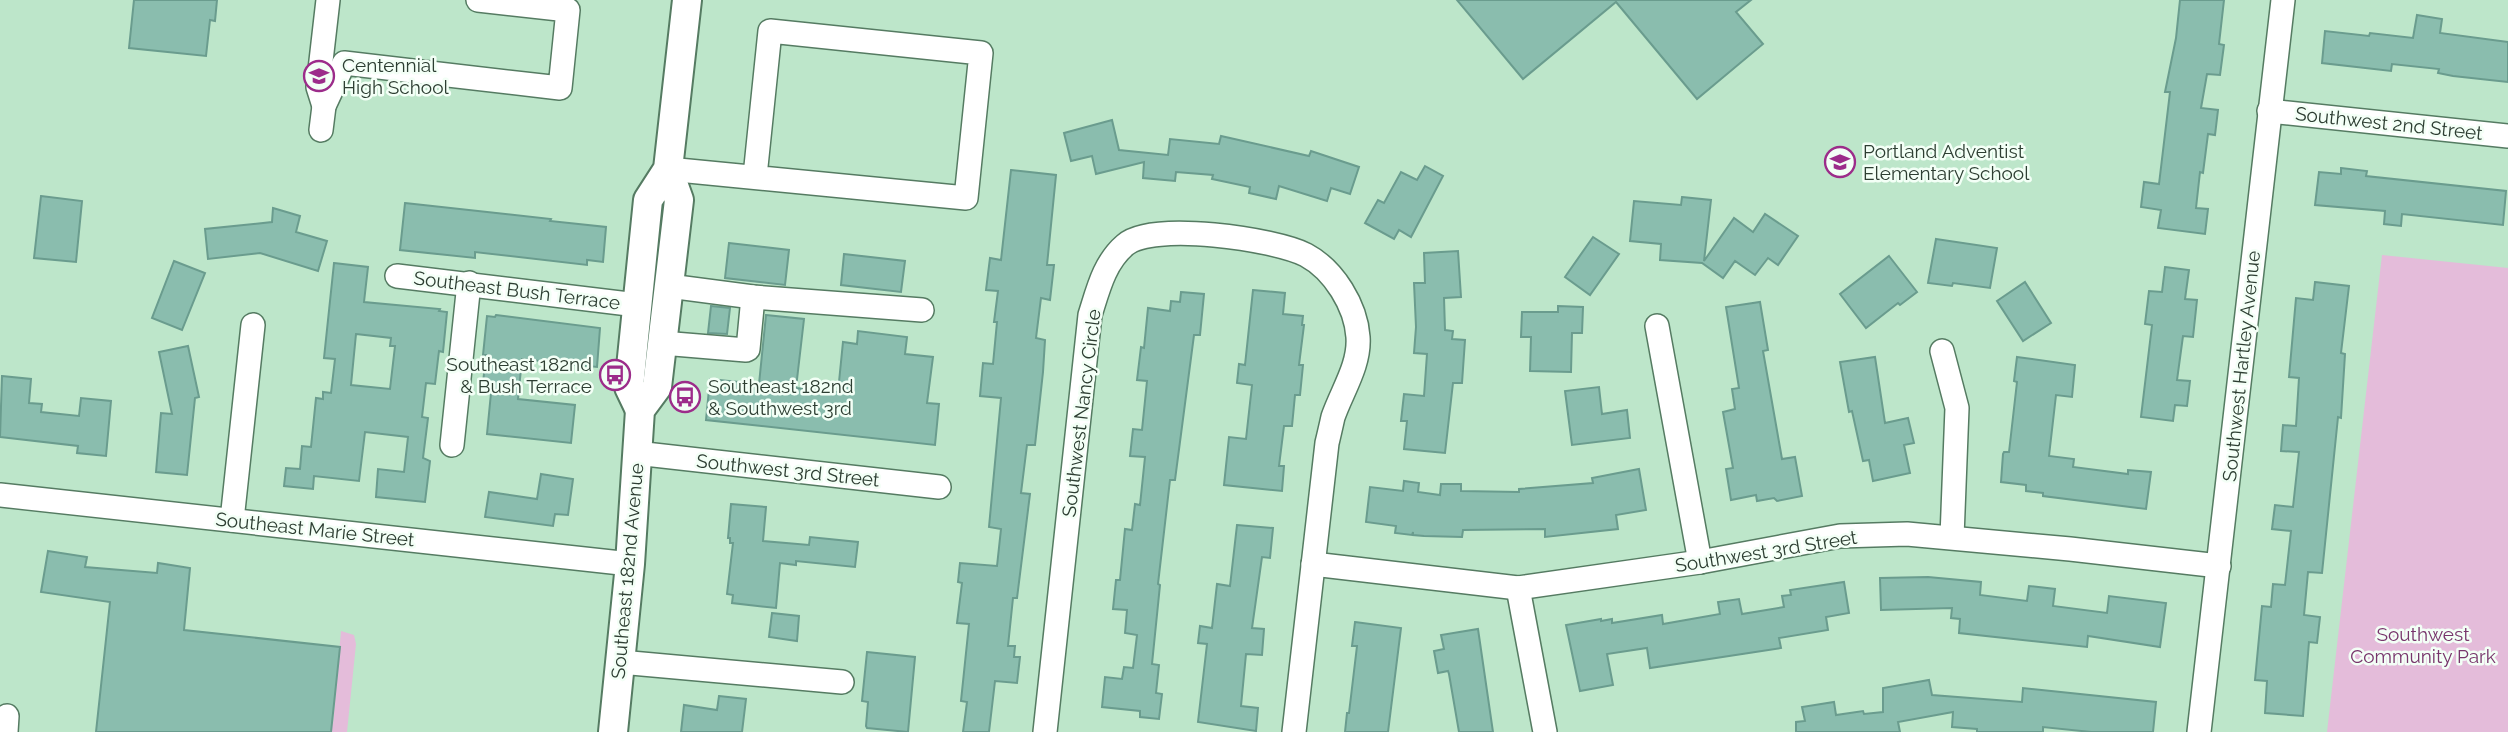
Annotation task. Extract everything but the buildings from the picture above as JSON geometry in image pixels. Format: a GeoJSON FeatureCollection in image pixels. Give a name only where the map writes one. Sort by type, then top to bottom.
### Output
{"type":"FeatureCollection","features":[{"type":"Feature","properties":{"kind":"main road","name":"Southeast 182nd Avenue"},"geometry":{"type":"LineString","coordinates":[[640,410],[657,387],[679,200],[668,169],[687,0]]}},
{"type":"Feature","properties":{"kind":"main road","name":"Southeast 182nd Avenue"},"geometry":{"type":"LineString","coordinates":[[613,732],[630,564],[640,410],[629,387],[637,305],[648,200],[668,169]]}},
{"type":"Feature","properties":{"kind":"street"},"geometry":{"type":"LineString","coordinates":[[324,106],[318,87],[328,0]]}},
{"type":"Feature","properties":{"kind":"street"},"geometry":{"type":"LineString","coordinates":[[321,130],[324,106],[344,63],[560,88],[568,10],[478,0]]}},
{"type":"Feature","properties":{"kind":"street","name":"Southwest Hartley Avenue"},"geometry":{"type":"LineString","coordinates":[[2199,732],[2283,0]]}},
{"type":"Feature","properties":{"kind":"street"},"geometry":{"type":"LineString","coordinates":[[668,169],[966,198],[981,53],[770,31],[755,176]]}},
{"type":"Feature","properties":{"kind":"street","name":"Southwest 2nd Street"},"geometry":{"type":"LineString","coordinates":[[2269,111],[2508,136]]}},
{"type":"Feature","properties":{"kind":"street","name":"Southwest Nancy Circle"},"geometry":{"type":"LineString","coordinates":[[1045,732],[1090,315],[1102,274],[1126,243],[1173,232],[1260,240],[1306,255],[1335,278],[1355,320],[1359,353],[1333,418],[1327,443],[1294,732]]}},
{"type":"Feature","properties":{"kind":"street","name":"Southeast Bush Terrace"},"geometry":{"type":"LineString","coordinates":[[397,276],[637,305]]}},
{"type":"Feature","properties":{"kind":"street"},"geometry":{"type":"LineString","coordinates":[[453,445],[469,283]]}},
{"type":"Feature","properties":{"kind":"street"},"geometry":{"type":"LineString","coordinates":[[669,286],[753,297],[922,310]]}},
{"type":"Feature","properties":{"kind":"street"},"geometry":{"type":"LineString","coordinates":[[662,343],[748,349],[753,297]]}},
{"type":"Feature","properties":{"kind":"street"},"geometry":{"type":"LineString","coordinates":[[232,520],[253,325]]}},
{"type":"Feature","properties":{"kind":"street"},"geometry":{"type":"LineString","coordinates":[[1657,326],[1700,562]]}},
{"type":"Feature","properties":{"kind":"street"},"geometry":{"type":"LineString","coordinates":[[1942,351],[1957,408],[1952,537]]}},
{"type":"Feature","properties":{"kind":"street","name":"Southwest 3rd Street"},"geometry":{"type":"LineString","coordinates":[[636,453],[939,486]]}},
{"type":"Feature","properties":{"kind":"street","name":"Southeast Marie Street"},"geometry":{"type":"LineString","coordinates":[[0,495],[630,564]]}},
{"type":"Feature","properties":{"kind":"street","name":"Southwest 3rd Street"},"geometry":{"type":"LineString","coordinates":[[1313,564],[1518,589],[1700,562],[1840,536],[1907,534],[2219,566]]}},
{"type":"Feature","properties":{"kind":"street"},"geometry":{"type":"LineString","coordinates":[[1518,589],[1545,732]]}},
{"type":"Feature","properties":{"kind":"street"},"geometry":{"type":"LineString","coordinates":[[620,663],[842,682]]}},
{"type":"Feature","properties":{"kind":"green space","name":"Southwest Community Park"},"geometry":{"type":"Polygon","coordinates":[[[2382,255],[2508,268],[2508,732],[2327,732],[2382,255]]]}},
{"type":"Feature","properties":{"kind":"green space"},"geometry":{"type":"Polygon","coordinates":[[[341,631],[354,635],[356,644],[347,732],[328,732],[329,724],[333,724],[341,631]]]}},
{"type":"Feature","properties":{"kind":"place","name":"Centennial High School"},"geometry":{"type":"Point","coordinates":[319,76]}},
{"type":"Feature","properties":{"kind":"place","name":"Portland Adventist Elementary School"},"geometry":{"type":"Point","coordinates":[1840,162]}},
{"type":"Feature","properties":{"kind":"place","name":"Southeast 182nd & Bush Terrace"},"geometry":{"type":"Point","coordinates":[615,375]}},
{"type":"Feature","properties":{"kind":"place","name":"Southeast 182nd & Southwest 3rd"},"geometry":{"type":"Point","coordinates":[685,397]}}]}
